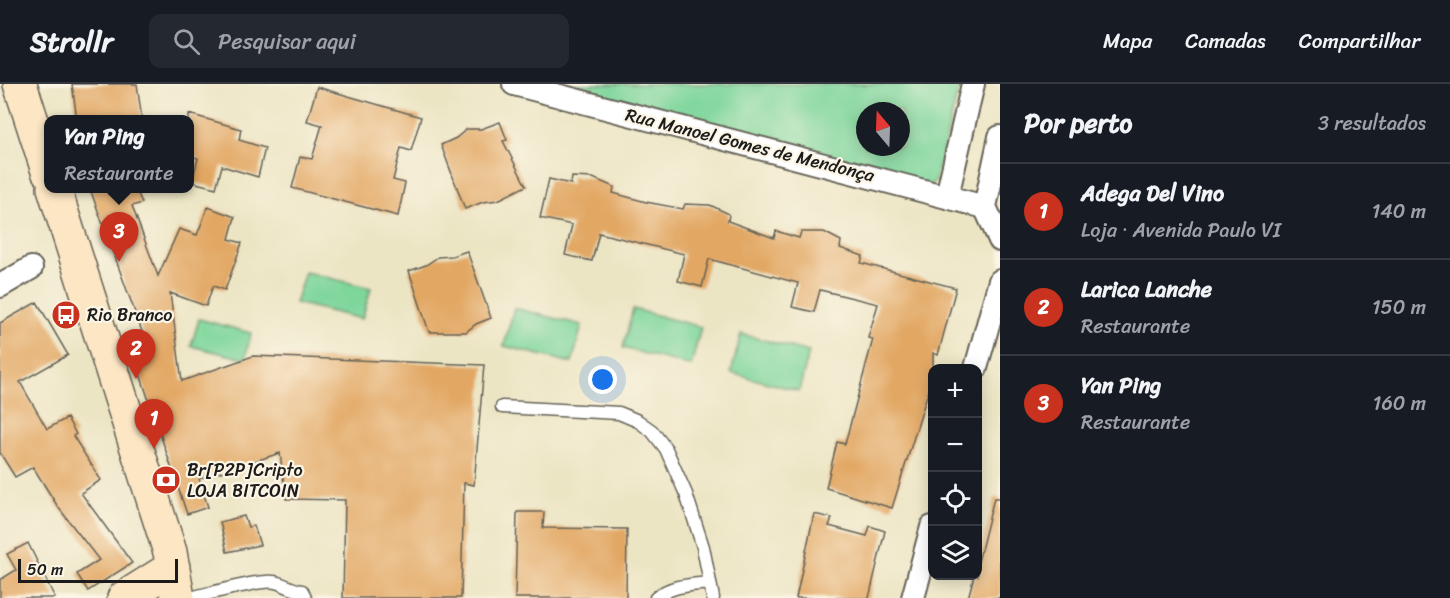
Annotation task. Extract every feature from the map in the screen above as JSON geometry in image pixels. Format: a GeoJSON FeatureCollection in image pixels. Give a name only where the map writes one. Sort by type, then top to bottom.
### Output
{"type":"FeatureCollection","features":[{"type":"Feature","properties":{"kind":"main road"},"geometry":{"type":"LineString","coordinates":[[20,84],[44,159]]}},
{"type":"Feature","properties":{"kind":"main road"},"geometry":{"type":"LineString","coordinates":[[55,193],[176,583],[124,598]]}},
{"type":"Feature","properties":{"kind":"street","name":"Rua Manoel Gomes de Mendonça"},"geometry":{"type":"LineString","coordinates":[[514,84],[985,207]]}},
{"type":"Feature","properties":{"kind":"street"},"geometry":{"type":"LineString","coordinates":[[947,196],[973,84]]}},
{"type":"Feature","properties":{"kind":"street"},"geometry":{"type":"LineString","coordinates":[[1000,137],[985,207],[1000,240]]}},
{"type":"Feature","properties":{"kind":"street"},"geometry":{"type":"LineString","coordinates":[[0,286],[31,268]]}},
{"type":"Feature","properties":{"kind":"street"},"geometry":{"type":"LineString","coordinates":[[977,364],[1000,281]]}},
{"type":"Feature","properties":{"kind":"street"},"geometry":{"type":"LineString","coordinates":[[913,598],[928,545]]}},
{"type":"Feature","properties":{"kind":"lane"},"geometry":{"type":"LineString","coordinates":[[502,407],[619,413],[638,421],[652,431],[666,449],[686,494],[703,547],[713,598]]}},
{"type":"Feature","properties":{"kind":"lane"},"geometry":{"type":"LineString","coordinates":[[190,598],[270,582],[276,582],[289,594],[302,591],[305,598]]}},
{"type":"Feature","properties":{"kind":"lane"},"geometry":{"type":"LineString","coordinates":[[656,598],[667,590],[679,586],[710,584]]}},
{"type":"Feature","properties":{"kind":"green space"},"geometry":{"type":"Polygon","coordinates":[[[537,84],[960,84],[935,181],[930,185],[537,84]]]}},
{"type":"Feature","properties":{"kind":"green space"},"geometry":{"type":"Polygon","coordinates":[[[305,272],[371,288],[362,319],[295,303],[305,272]]]}},
{"type":"Feature","properties":{"kind":"green space"},"geometry":{"type":"Polygon","coordinates":[[[514,308],[582,325],[572,363],[504,346],[514,308]]]}},
{"type":"Feature","properties":{"kind":"green space"},"geometry":{"type":"Polygon","coordinates":[[[633,309],[701,327],[691,366],[623,348],[633,309]]]}},
{"type":"Feature","properties":{"kind":"green space"},"geometry":{"type":"Polygon","coordinates":[[[199,319],[251,333],[245,359],[191,346],[199,319]]]}},
{"type":"Feature","properties":{"kind":"green space"},"geometry":{"type":"Polygon","coordinates":[[[741,334],[809,352],[799,391],[731,373],[741,334]]]}},
{"type":"Feature","properties":{"kind":"building"},"geometry":{"type":"Polygon","coordinates":[[[72,84],[137,84],[141,115],[76,115],[72,84]]]}},
{"type":"Feature","properties":{"kind":"building"},"geometry":{"type":"Polygon","coordinates":[[[317,87],[421,117],[411,151],[401,148],[393,180],[405,183],[398,216],[292,188],[300,157],[312,159],[322,125],[307,121],[317,87]]]}},
{"type":"Feature","properties":{"kind":"building"},"geometry":{"type":"Polygon","coordinates":[[[194,115],[241,129],[239,140],[265,148],[258,177],[222,166],[216,188],[194,182],[198,158],[194,157],[194,115]]]}},
{"type":"Feature","properties":{"kind":"building"},"geometry":{"type":"Polygon","coordinates":[[[500,122],[507,140],[503,141],[526,186],[498,200],[483,202],[465,209],[441,145],[456,138],[467,129],[481,129],[500,122]]]}},
{"type":"Feature","properties":{"kind":"building"},"geometry":{"type":"Polygon","coordinates":[[[572,177],[593,178],[614,187],[613,193],[646,202],[683,209],[685,204],[710,205],[729,214],[728,221],[774,238],[776,231],[799,238],[801,232],[824,232],[841,241],[840,248],[863,256],[861,263],[956,288],[938,355],[933,353],[933,364],[928,364],[928,392],[892,508],[826,488],[837,442],[845,444],[873,339],[868,338],[878,304],[820,290],[814,312],[792,307],[798,283],[709,259],[702,287],[678,281],[684,254],[599,233],[592,261],[565,255],[572,225],[540,218],[549,179],[571,184],[572,177]]]}},
{"type":"Feature","properties":{"kind":"building"},"geometry":{"type":"Polygon","coordinates":[[[91,193],[138,193],[142,203],[132,206],[158,276],[179,229],[197,235],[208,207],[235,217],[229,239],[242,243],[225,290],[213,286],[206,306],[170,293],[182,381],[253,356],[484,365],[474,485],[464,483],[461,598],[343,598],[345,500],[286,499],[280,453],[199,479],[208,507],[187,514],[136,362],[151,356],[91,193]]]}},
{"type":"Feature","properties":{"kind":"building"},"geometry":{"type":"Polygon","coordinates":[[[467,251],[491,318],[476,324],[466,332],[429,332],[409,271],[426,265],[438,257],[452,256],[467,251]]]}},
{"type":"Feature","properties":{"kind":"building"},"geometry":{"type":"Polygon","coordinates":[[[37,302],[68,355],[20,382],[47,429],[67,418],[76,434],[73,436],[101,480],[81,493],[132,563],[88,591],[77,574],[99,560],[58,507],[33,467],[15,477],[0,453],[0,323],[37,302]]]}},
{"type":"Feature","properties":{"kind":"building"},"geometry":{"type":"Polygon","coordinates":[[[994,498],[1000,498],[1000,598],[968,598],[973,580],[982,580],[982,546],[994,498]]]}},
{"type":"Feature","properties":{"kind":"building"},"geometry":{"type":"Polygon","coordinates":[[[517,512],[544,512],[543,528],[627,529],[626,598],[515,598],[517,512]]]}},
{"type":"Feature","properties":{"kind":"building"},"geometry":{"type":"Polygon","coordinates":[[[814,514],[832,518],[829,526],[867,536],[870,526],[885,531],[869,598],[796,598],[814,514]]]}},
{"type":"Feature","properties":{"kind":"building"},"geometry":{"type":"Polygon","coordinates":[[[244,516],[248,527],[254,526],[260,545],[227,552],[220,522],[244,516]]]}},
{"type":"Feature","properties":{"kind":"building"},"geometry":{"type":"Polygon","coordinates":[[[28,543],[55,598],[0,598],[0,580],[16,570],[7,554],[28,543]]]}},
{"type":"Feature","properties":{"kind":"place","name":"Yan Ping"},"geometry":{"type":"Point","coordinates":[119,262]}},
{"type":"Feature","properties":{"kind":"place","name":"Rio Branco"},"geometry":{"type":"Point","coordinates":[66,315]}},
{"type":"Feature","properties":{"kind":"place","name":"Larica Lanche"},"geometry":{"type":"Point","coordinates":[136,379]}},
{"type":"Feature","properties":{"kind":"place","name":"Adega Del Vino"},"geometry":{"type":"Point","coordinates":[154,449]}},
{"type":"Feature","properties":{"kind":"place","name":"Br[P2P]Cripto LOJA BITCOIN"},"geometry":{"type":"Point","coordinates":[166,480]}}]}
